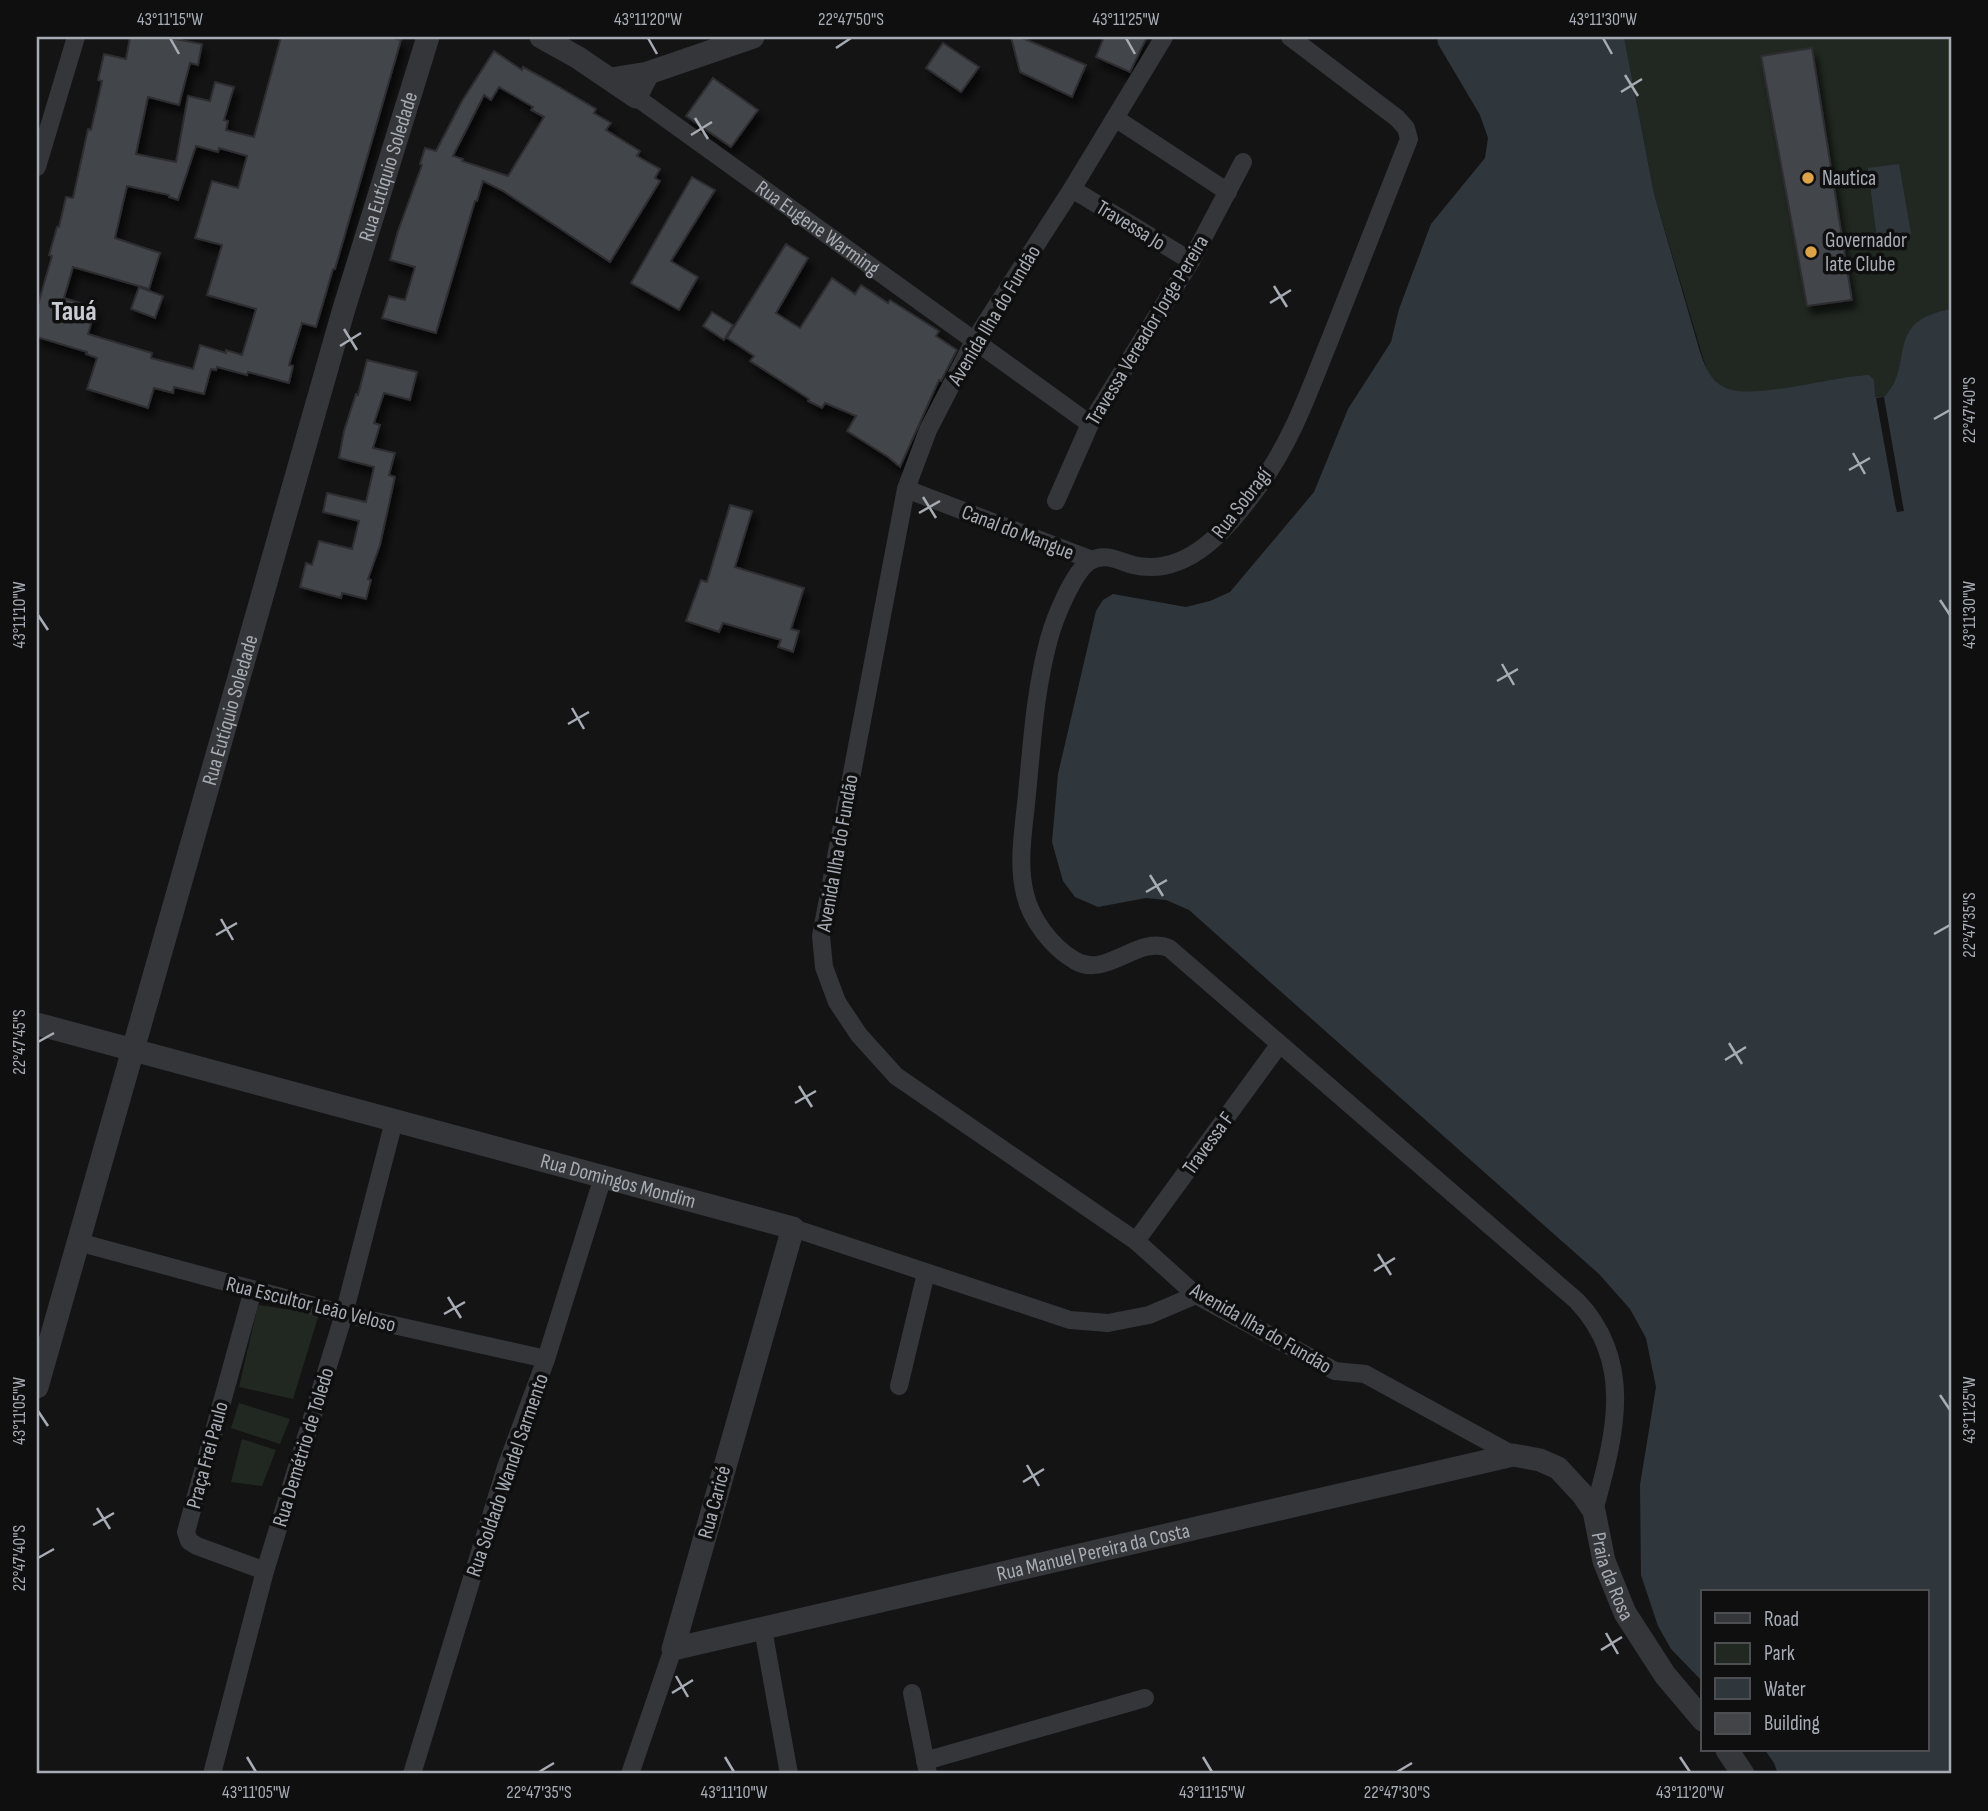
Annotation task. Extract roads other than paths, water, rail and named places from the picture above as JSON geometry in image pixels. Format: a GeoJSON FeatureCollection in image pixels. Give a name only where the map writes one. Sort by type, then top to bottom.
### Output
{"type":"FeatureCollection","features":[{"type":"Feature","properties":{"kind":"street"},"geometry":{"type":"LineString","coordinates":[[37,167],[76,37]]}},
{"type":"Feature","properties":{"kind":"street","name":"Rua Eutíquio Soledade"},"geometry":{"type":"LineString","coordinates":[[37,1387],[340,325],[428,37]]}},
{"type":"Feature","properties":{"kind":"street","name":"Rua Eugene Warming"},"geometry":{"type":"LineString","coordinates":[[541,37],[611,79],[1090,424]]}},
{"type":"Feature","properties":{"kind":"street"},"geometry":{"type":"LineString","coordinates":[[611,79],[648,73],[754,37]]}},
{"type":"Feature","properties":{"kind":"street","name":"Avenida Ilha do Fundão"},"geometry":{"type":"LineString","coordinates":[[1164,37],[1072,189],[974,341],[928,430],[905,489],[821,936],[824,967],[837,1002],[851,1024],[896,1076],[1136,1241],[1196,1295],[1335,1371],[1365,1374],[1513,1455]]}},
{"type":"Feature","properties":{"kind":"street","name":"Rua Sobragí"},"geometry":{"type":"LineString","coordinates":[[1092,560],[1102,557],[1115,558],[1134,565],[1160,566],[1185,560],[1208,545],[1259,487],[1296,423],[1409,139],[1406,128],[1397,118],[1290,37]]}},
{"type":"Feature","properties":{"kind":"street"},"geometry":{"type":"LineString","coordinates":[[636,97],[648,73]]}},
{"type":"Feature","properties":{"kind":"street"},"geometry":{"type":"LineString","coordinates":[[1115,118],[1228,192]]}},
{"type":"Feature","properties":{"kind":"street","name":"Travessa Vereador Jorge Pereira"},"geometry":{"type":"LineString","coordinates":[[1056,501],[1090,424],[1191,261],[1242,162]]}},
{"type":"Feature","properties":{"kind":"street","name":"Travessa Jo"},"geometry":{"type":"LineString","coordinates":[[1072,189],[1191,261]]}},
{"type":"Feature","properties":{"kind":"street","name":"Canal do Mangue"},"geometry":{"type":"LineString","coordinates":[[905,489],[1092,560]]}},
{"type":"Feature","properties":{"kind":"street"},"geometry":{"type":"LineString","coordinates":[[1092,560],[1083,568],[1065,599],[1049,638],[1036,708],[1020,863],[1025,897],[1041,930],[1073,960],[1084,965],[1098,966],[1146,947],[1161,944],[1169,948],[1577,1301],[1601,1332],[1611,1361],[1616,1402],[1612,1443],[1594,1511]]}},
{"type":"Feature","properties":{"kind":"street","name":"Rua Domingos Mondim"},"geometry":{"type":"LineString","coordinates":[[37,1024],[793,1228],[1070,1320],[1108,1323],[1149,1315],[1196,1295]]}},
{"type":"Feature","properties":{"kind":"street","name":"Travessa F"},"geometry":{"type":"LineString","coordinates":[[1136,1241],[1279,1045]]}},
{"type":"Feature","properties":{"kind":"street","name":"Rua Demétrio de Toledo"},"geometry":{"type":"LineString","coordinates":[[212,1774],[265,1572],[344,1314],[394,1121]]}},
{"type":"Feature","properties":{"kind":"street","name":"Rua Soldado Wandel Sarmento"},"geometry":{"type":"LineString","coordinates":[[412,1774],[506,1467],[546,1359],[603,1177]]}},
{"type":"Feature","properties":{"kind":"street","name":"Rua Caricé"},"geometry":{"type":"LineString","coordinates":[[630,1774],[673,1649],[793,1228]]}},
{"type":"Feature","properties":{"kind":"street","name":"Rua Escultor Leão Veloso"},"geometry":{"type":"LineString","coordinates":[[78,1241],[344,1314],[546,1359]]}},
{"type":"Feature","properties":{"kind":"street"},"geometry":{"type":"LineString","coordinates":[[899,1386],[926,1273]]}},
{"type":"Feature","properties":{"kind":"street","name":"Praça Frei Paulo"},"geometry":{"type":"LineString","coordinates":[[253,1290],[186,1532],[189,1541],[197,1546],[265,1572]]}},
{"type":"Feature","properties":{"kind":"street","name":"Praia da Rosa"},"geometry":{"type":"LineString","coordinates":[[1513,1455],[1540,1460],[1558,1468],[1583,1494],[1594,1511],[1604,1561],[1625,1613],[1665,1675],[1701,1718]]}},
{"type":"Feature","properties":{"kind":"street","name":"Rua Manuel Pereira da Costa"},"geometry":{"type":"LineString","coordinates":[[673,1649],[1513,1455]]}},
{"type":"Feature","properties":{"kind":"street"},"geometry":{"type":"LineString","coordinates":[[763,1629],[789,1774]]}},
{"type":"Feature","properties":{"kind":"street"},"geometry":{"type":"LineString","coordinates":[[912,1693],[927,1768],[1145,1698]]}},
{"type":"Feature","properties":{"kind":"street"},"geometry":{"type":"LineString","coordinates":[[1728,1752],[1743,1774]]}},
{"type":"Feature","properties":{"kind":"water"},"geometry":{"type":"Polygon","coordinates":[[[1437,37],[1624,37],[1654,194],[1702,357],[1711,376],[1724,387],[1736,391],[1772,390],[1869,375],[1874,380],[1875,397],[1884,397],[1893,385],[1908,334],[1916,323],[1930,315],[1951,309],[1951,1774],[1778,1774],[1766,1752],[1928,1752],[1928,1590],[1701,1590],[1701,1680],[1671,1649],[1658,1626],[1641,1575],[1640,1485],[1656,1387],[1646,1338],[1630,1309],[1599,1274],[1189,910],[1166,900],[1146,898],[1098,907],[1075,897],[1063,881],[1052,842],[1058,774],[1096,611],[1103,600],[1113,594],[1186,607],[1230,592],[1314,492],[1348,409],[1391,342],[1399,309],[1431,224],[1485,158],[1488,138],[1480,115],[1438,44],[1437,37]]]}},
{"type":"Feature","properties":{"kind":"water"},"geometry":{"type":"Polygon","coordinates":[[[1899,164],[1911,234],[1877,239],[1868,168],[1899,164]]]}},
{"type":"Feature","properties":{"kind":"place","name":"Nautica"},"geometry":{"type":"Point","coordinates":[1808,178]}},
{"type":"Feature","properties":{"kind":"place","name":"Governador Iate Clube"},"geometry":{"type":"Point","coordinates":[1811,252]}},
{"type":"Feature","properties":{"kind":"district","name":"Tauá"},"geometry":{"type":"Point","coordinates":[74,310]}}]}
